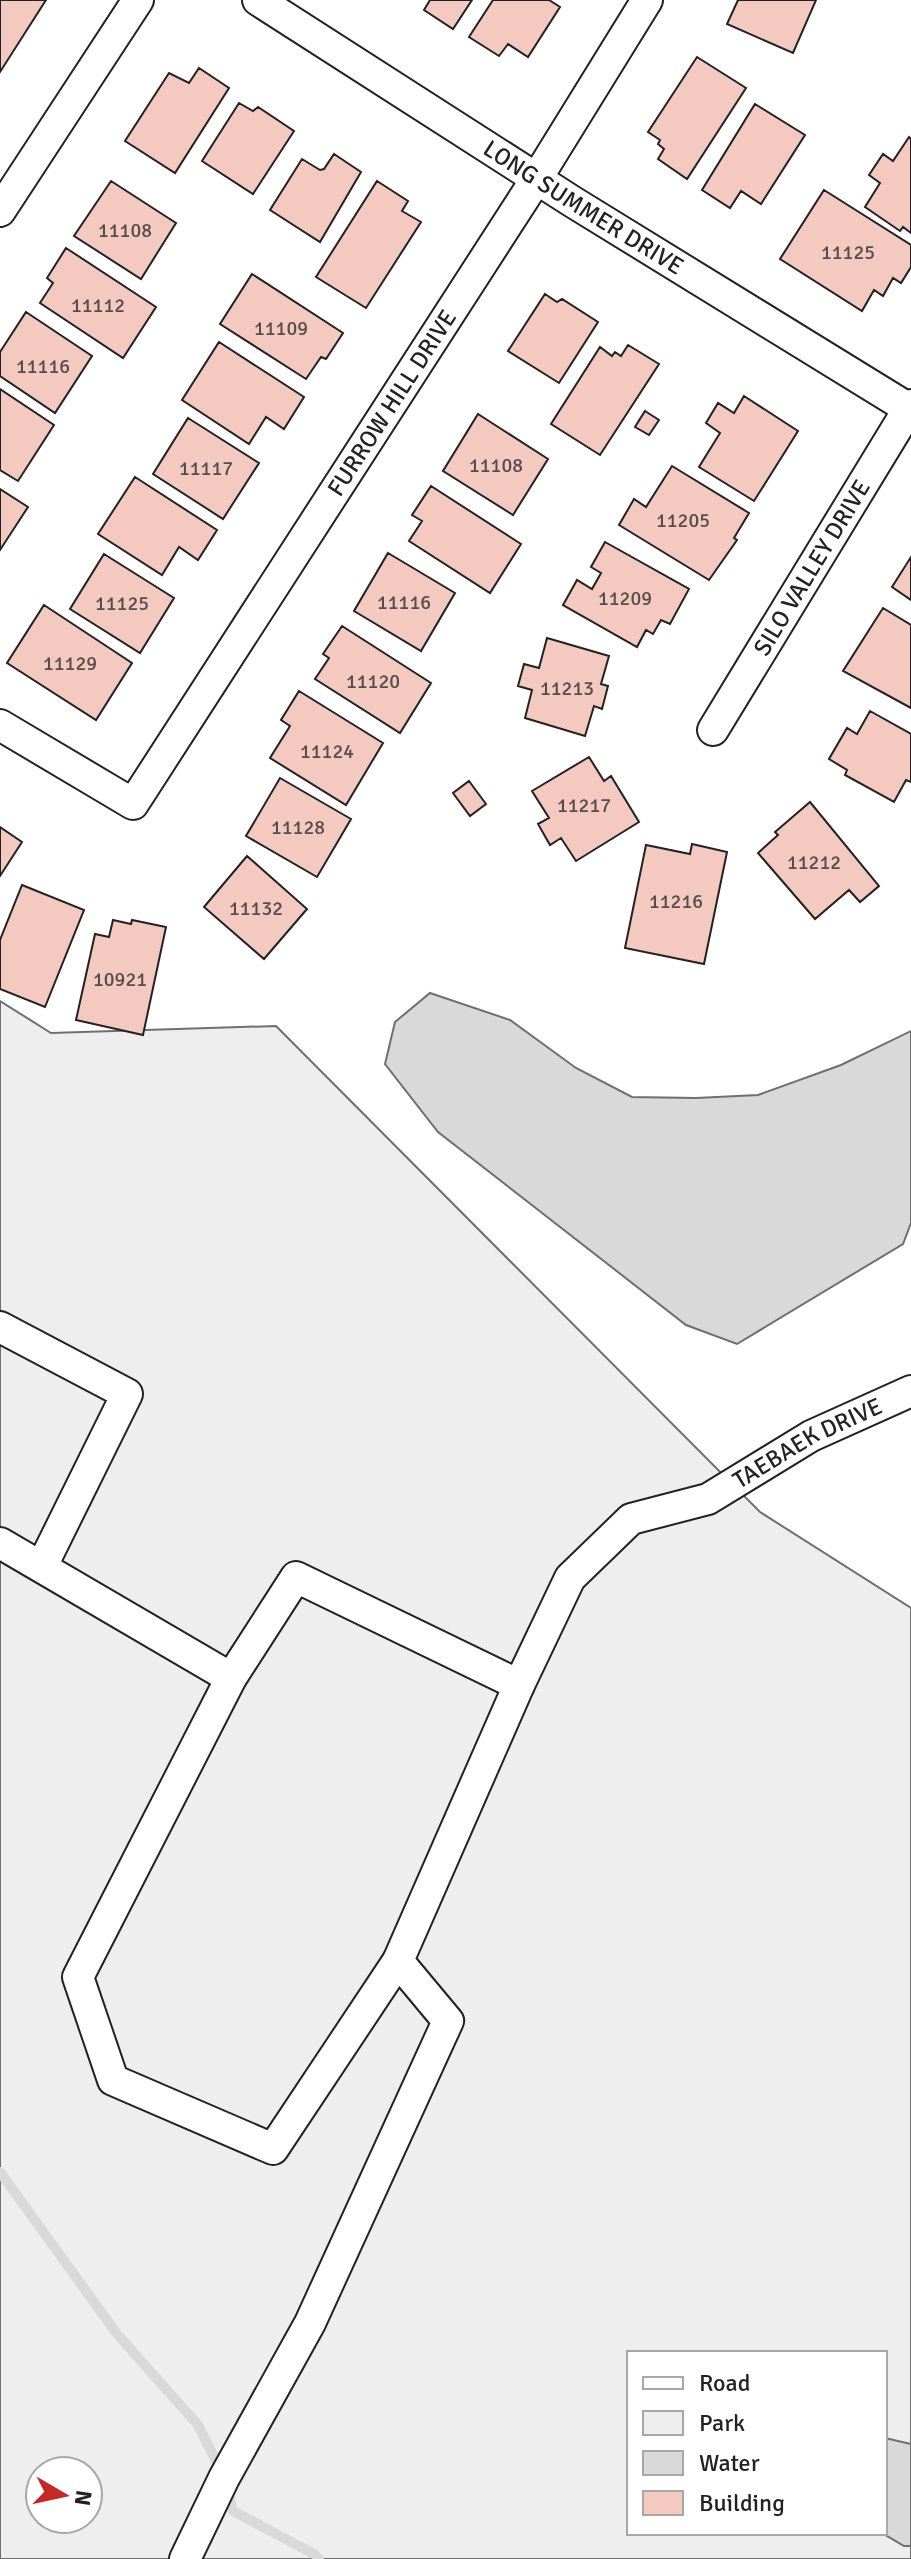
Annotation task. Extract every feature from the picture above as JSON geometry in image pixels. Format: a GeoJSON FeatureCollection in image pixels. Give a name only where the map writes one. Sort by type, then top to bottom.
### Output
{"type":"FeatureCollection","features":[{"type":"Feature","properties":{"kind":"street"},"geometry":{"type":"LineString","coordinates":[[0,211],[138,0]]}},
{"type":"Feature","properties":{"kind":"street","name":"LONG SUMMER DRIVE"},"geometry":{"type":"LineString","coordinates":[[258,0],[537,178],[910,407]]}},
{"type":"Feature","properties":{"kind":"street","name":"FURROW HILL DRIVE"},"geometry":{"type":"LineString","coordinates":[[0,725],[133,804],[537,178],[647,0]]}},
{"type":"Feature","properties":{"kind":"street","name":"SILO VALLEY DRIVE"},"geometry":{"type":"LineString","coordinates":[[713,730],[910,407]]}},
{"type":"Feature","properties":{"kind":"street"},"geometry":{"type":"LineString","coordinates":[[0,1327],[127,1394],[42,1566]]}},
{"type":"Feature","properties":{"kind":"street","name":"TAEBAEK DRIVE"},"geometry":{"type":"LineString","coordinates":[[231,1678],[78,1977],[113,2080],[273,2149],[398,1961],[519,1685],[570,1578],[631,1519],[708,1499],[811,1436],[911,1391]]}},
{"type":"Feature","properties":{"kind":"street"},"geometry":{"type":"LineString","coordinates":[[0,1543],[231,1678],[296,1577],[519,1685]]}},
{"type":"Feature","properties":{"kind":"street"},"geometry":{"type":"LineString","coordinates":[[185,2559],[224,2478],[310,2323],[448,2021],[398,1961]]}},
{"type":"Feature","properties":{"kind":"green space"},"geometry":{"type":"Polygon","coordinates":[[[0,1001],[51,1033],[276,1026],[760,1512],[911,1608],[911,2559],[0,2559],[0,1001]]]}},
{"type":"Feature","properties":{"kind":"water"},"geometry":{"type":"Polygon","coordinates":[[[430,993],[510,1020],[576,1068],[632,1097],[758,1095],[841,1065],[911,1031],[911,1223],[903,1244],[737,1344],[686,1325],[438,1132],[385,1064],[395,1022],[430,993]]]}},
{"type":"Feature","properties":{"kind":"water"},"geometry":{"type":"Polygon","coordinates":[[[887,2438],[911,2444],[911,2546],[904,2546],[885,2535],[887,2438]]]}},
{"type":"Feature","properties":{"kind":"building"},"geometry":{"type":"Polygon","coordinates":[[[0,0],[46,0],[0,72],[0,0]]]}},
{"type":"Feature","properties":{"kind":"building"},"geometry":{"type":"Polygon","coordinates":[[[430,0],[472,0],[453,29],[424,10],[430,0]]]}},
{"type":"Feature","properties":{"kind":"building"},"geometry":{"type":"Polygon","coordinates":[[[493,0],[549,0],[560,7],[528,57],[508,44],[499,56],[469,37],[493,0]]]}},
{"type":"Feature","properties":{"kind":"building"},"geometry":{"type":"Polygon","coordinates":[[[738,0],[816,0],[793,53],[727,24],[738,0]]]}},
{"type":"Feature","properties":{"kind":"building"},"geometry":{"type":"Polygon","coordinates":[[[697,57],[746,88],[687,179],[658,159],[664,149],[658,144],[660,140],[648,132],[697,57]]]}},
{"type":"Feature","properties":{"kind":"building"},"geometry":{"type":"Polygon","coordinates":[[[199,68],[229,88],[175,173],[125,141],[169,73],[189,83],[199,68]]]}},
{"type":"Feature","properties":{"kind":"building"},"geometry":{"type":"Polygon","coordinates":[[[239,103],[253,111],[258,107],[294,131],[253,194],[202,161],[239,103]]]}},
{"type":"Feature","properties":{"kind":"building"},"geometry":{"type":"Polygon","coordinates":[[[755,104],[805,135],[761,204],[741,191],[730,208],[702,190],[755,104]]]}},
{"type":"Feature","properties":{"kind":"building"},"geometry":{"type":"Polygon","coordinates":[[[909,137],[911,233],[903,227],[900,231],[865,207],[880,183],[869,175],[883,154],[893,161],[909,137]]]}},
{"type":"Feature","properties":{"kind":"building"},"geometry":{"type":"Polygon","coordinates":[[[334,154],[361,172],[320,242],[270,210],[302,159],[320,170],[334,154]]]}},
{"type":"Feature","properties":{"kind":"building"},"geometry":{"type":"Polygon","coordinates":[[[111,181],[176,223],[141,279],[74,236],[111,181]]]}},
{"type":"Feature","properties":{"kind":"building"},"geometry":{"type":"Polygon","coordinates":[[[377,181],[408,201],[402,211],[421,222],[366,308],[316,277],[377,181]]]}},
{"type":"Feature","properties":{"kind":"building"},"geometry":{"type":"Polygon","coordinates":[[[824,190],[911,245],[911,267],[901,283],[893,278],[883,296],[874,290],[862,311],[780,259],[824,190]]]}},
{"type":"Feature","properties":{"kind":"building"},"geometry":{"type":"Polygon","coordinates":[[[66,248],[156,307],[123,358],[40,303],[53,283],[47,278],[66,248]]]}},
{"type":"Feature","properties":{"kind":"building"},"geometry":{"type":"Polygon","coordinates":[[[252,274],[343,333],[326,359],[321,357],[306,379],[220,324],[252,274]]]}},
{"type":"Feature","properties":{"kind":"building"},"geometry":{"type":"Polygon","coordinates":[[[545,294],[557,302],[562,299],[598,322],[559,383],[508,351],[545,294]]]}},
{"type":"Feature","properties":{"kind":"building"},"geometry":{"type":"Polygon","coordinates":[[[26,312],[92,356],[55,413],[0,376],[0,352],[26,312]]]}},
{"type":"Feature","properties":{"kind":"building"},"geometry":{"type":"Polygon","coordinates":[[[219,342],[304,397],[284,429],[266,417],[249,444],[182,400],[219,342]]]}},
{"type":"Feature","properties":{"kind":"building"},"geometry":{"type":"Polygon","coordinates":[[[628,345],[659,364],[600,455],[551,424],[600,347],[612,356],[615,352],[621,356],[628,345]]]}},
{"type":"Feature","properties":{"kind":"building"},"geometry":{"type":"Polygon","coordinates":[[[0,389],[54,425],[18,481],[0,470],[0,389]]]}},
{"type":"Feature","properties":{"kind":"building"},"geometry":{"type":"Polygon","coordinates":[[[744,396],[798,431],[754,501],[699,467],[720,433],[706,423],[718,403],[734,413],[744,396]]]}},
{"type":"Feature","properties":{"kind":"building"},"geometry":{"type":"Polygon","coordinates":[[[645,411],[659,420],[649,435],[635,427],[645,411]]]}},
{"type":"Feature","properties":{"kind":"building"},"geometry":{"type":"Polygon","coordinates":[[[478,414],[548,459],[513,515],[443,471],[478,414]]]}},
{"type":"Feature","properties":{"kind":"building"},"geometry":{"type":"Polygon","coordinates":[[[188,418],[259,463],[223,519],[153,474],[188,418]]]}},
{"type":"Feature","properties":{"kind":"building"},"geometry":{"type":"Polygon","coordinates":[[[672,466],[749,513],[734,538],[737,540],[709,580],[619,525],[634,499],[646,507],[672,466]]]}},
{"type":"Feature","properties":{"kind":"building"},"geometry":{"type":"Polygon","coordinates":[[[135,477],[217,530],[198,560],[179,547],[162,575],[98,534],[135,477]]]}},
{"type":"Feature","properties":{"kind":"building"},"geometry":{"type":"Polygon","coordinates":[[[431,486],[521,544],[490,593],[409,541],[422,521],[412,515],[431,486]]]}},
{"type":"Feature","properties":{"kind":"building"},"geometry":{"type":"Polygon","coordinates":[[[0,489],[28,507],[0,550],[0,489]]]}},
{"type":"Feature","properties":{"kind":"building"},"geometry":{"type":"Polygon","coordinates":[[[605,542],[689,589],[670,624],[661,620],[653,634],[646,630],[637,647],[563,605],[577,580],[592,589],[601,573],[591,567],[605,542]]]}},
{"type":"Feature","properties":{"kind":"building"},"geometry":{"type":"Polygon","coordinates":[[[388,553],[455,593],[421,651],[354,611],[388,553]]]}},
{"type":"Feature","properties":{"kind":"building"},"geometry":{"type":"Polygon","coordinates":[[[104,554],[174,598],[140,653],[70,609],[104,554]]]}},
{"type":"Feature","properties":{"kind":"building"},"geometry":{"type":"Polygon","coordinates":[[[911,557],[911,600],[892,587],[911,557]]]}},
{"type":"Feature","properties":{"kind":"building"},"geometry":{"type":"Polygon","coordinates":[[[44,605],[132,663],[96,720],[7,663],[44,605]]]}},
{"type":"Feature","properties":{"kind":"building"},"geometry":{"type":"Polygon","coordinates":[[[883,608],[911,625],[911,708],[843,671],[883,608]]]}},
{"type":"Feature","properties":{"kind":"building"},"geometry":{"type":"Polygon","coordinates":[[[342,626],[431,683],[400,733],[315,679],[329,658],[323,654],[342,626]]]}},
{"type":"Feature","properties":{"kind":"building"},"geometry":{"type":"Polygon","coordinates":[[[547,638],[609,656],[601,684],[608,686],[602,709],[594,706],[585,736],[525,718],[532,690],[518,686],[524,664],[539,668],[547,638]]]}},
{"type":"Feature","properties":{"kind":"building"},"geometry":{"type":"Polygon","coordinates":[[[299,691],[383,743],[346,805],[270,758],[290,726],[281,720],[299,691]]]}},
{"type":"Feature","properties":{"kind":"building"},"geometry":{"type":"Polygon","coordinates":[[[870,711],[911,734],[911,782],[906,780],[894,802],[845,775],[847,770],[829,759],[847,728],[857,734],[870,711]]]}},
{"type":"Feature","properties":{"kind":"building"},"geometry":{"type":"Polygon","coordinates":[[[589,757],[604,781],[611,776],[639,822],[576,861],[561,838],[550,845],[538,824],[549,818],[532,791],[589,757]]]}},
{"type":"Feature","properties":{"kind":"building"},"geometry":{"type":"Polygon","coordinates":[[[280,778],[351,819],[317,877],[246,836],[280,778]]]}},
{"type":"Feature","properties":{"kind":"building"},"geometry":{"type":"Polygon","coordinates":[[[469,781],[486,804],[470,816],[453,793],[469,781]]]}},
{"type":"Feature","properties":{"kind":"building"},"geometry":{"type":"Polygon","coordinates":[[[810,802],[879,886],[860,902],[849,890],[815,919],[758,853],[778,835],[775,832],[810,802]]]}},
{"type":"Feature","properties":{"kind":"building"},"geometry":{"type":"Polygon","coordinates":[[[0,827],[22,842],[0,876],[0,827]]]}},
{"type":"Feature","properties":{"kind":"building"},"geometry":{"type":"Polygon","coordinates":[[[692,844],[727,852],[704,964],[625,948],[646,845],[690,854],[692,844]]]}},
{"type":"Feature","properties":{"kind":"building"},"geometry":{"type":"Polygon","coordinates":[[[247,856],[307,909],[264,959],[204,907],[247,856]]]}},
{"type":"Feature","properties":{"kind":"building"},"geometry":{"type":"Polygon","coordinates":[[[22,885],[84,910],[45,1007],[0,989],[0,940],[22,885]]]}},
{"type":"Feature","properties":{"kind":"building"},"geometry":{"type":"Polygon","coordinates":[[[113,920],[131,924],[132,920],[166,927],[143,1035],[76,1020],[95,934],[109,937],[113,920]]]}},
{"type":"Feature","properties":{"kind":"waterway"},"geometry":{"type":"LineString","coordinates":[[0,2172],[117,2334],[198,2425],[222,2473]]}},
{"type":"Feature","properties":{"kind":"waterway"},"geometry":{"type":"LineString","coordinates":[[227,2488],[233,2511],[319,2559]]}}]}
